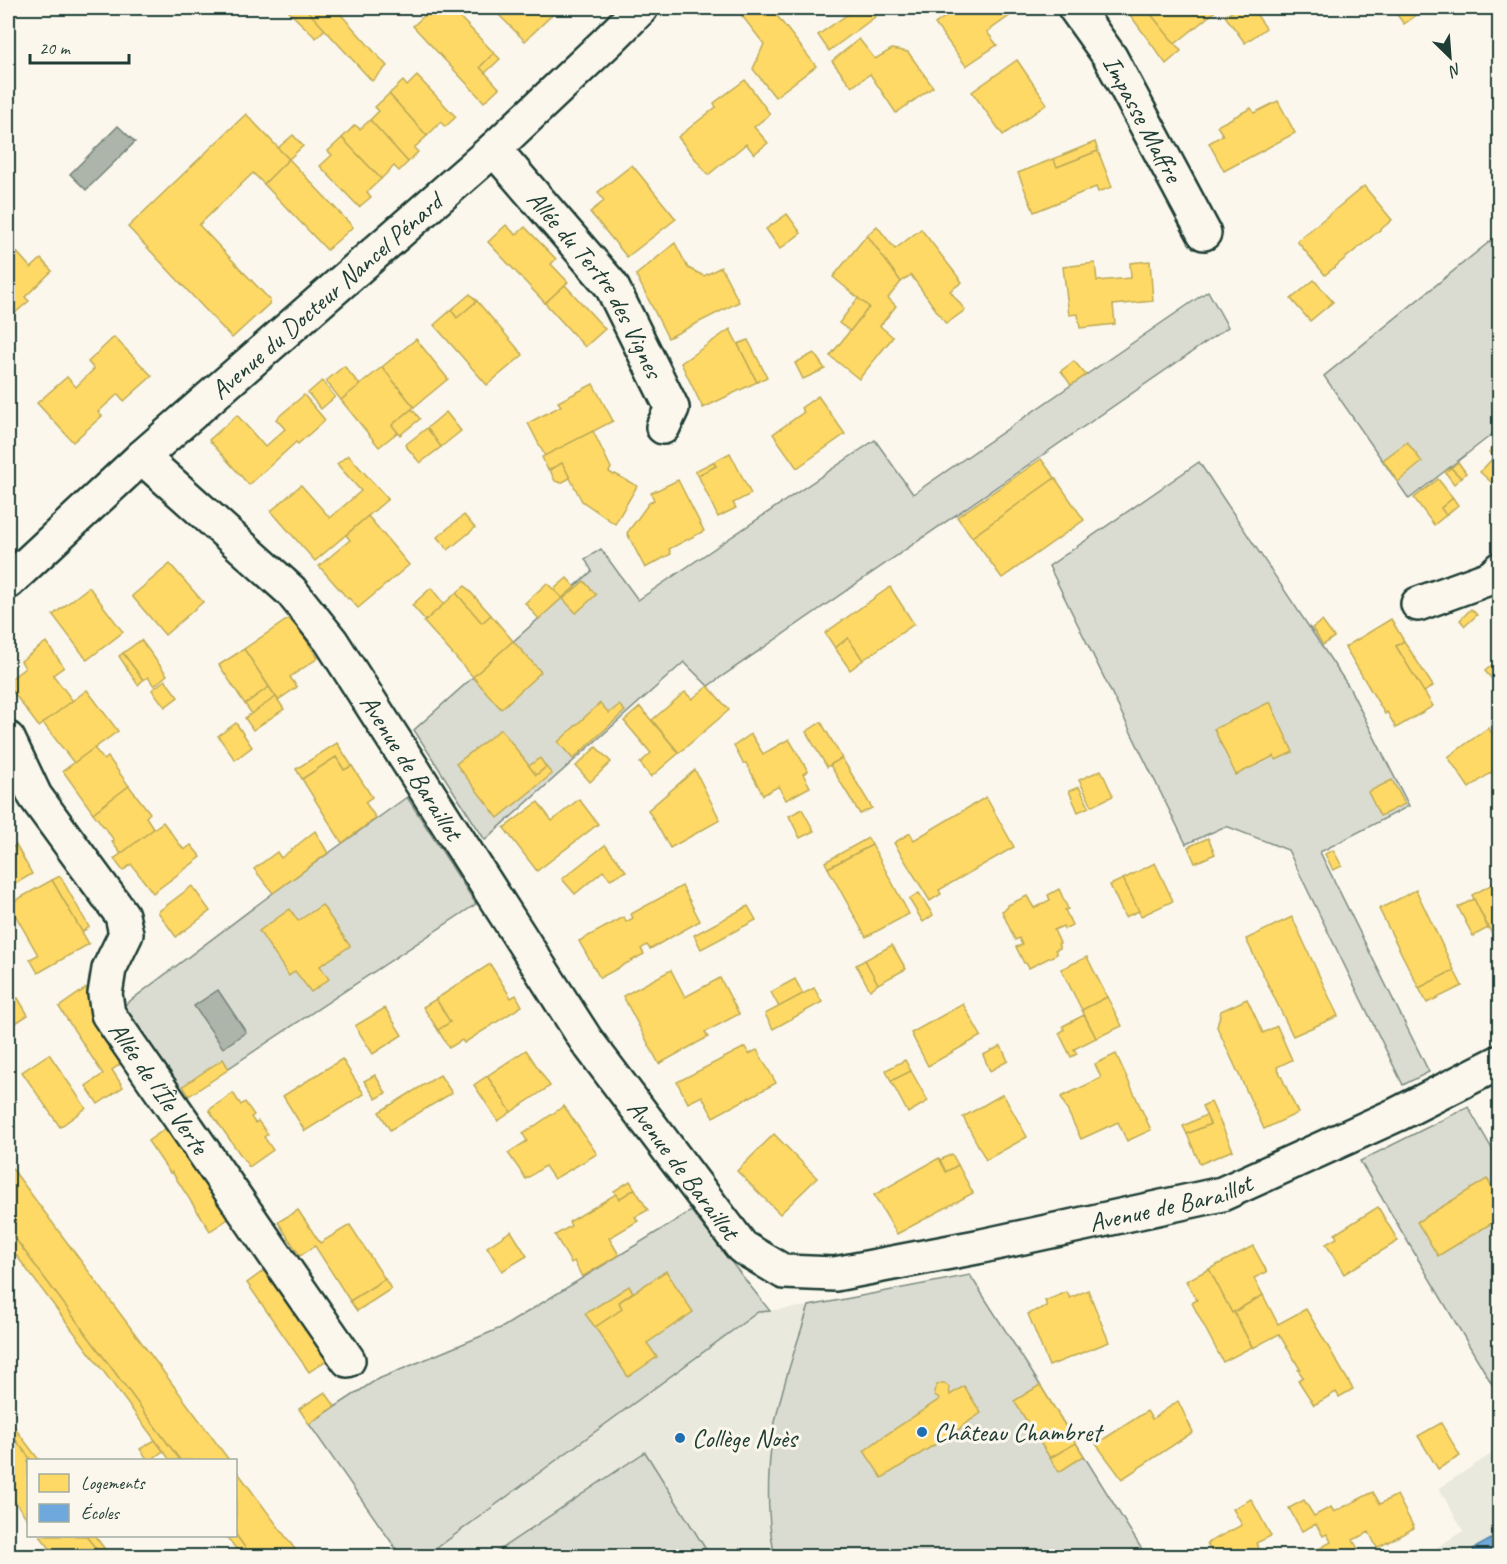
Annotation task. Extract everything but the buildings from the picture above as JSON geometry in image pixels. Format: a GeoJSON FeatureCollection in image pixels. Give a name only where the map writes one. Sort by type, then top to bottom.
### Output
{"type":"FeatureCollection","features":[{"type":"Feature","properties":{"kind":"street","name":"Avenue du Docteur Nancel Pénard"},"geometry":{"type":"LineString","coordinates":[[8,582],[142,457],[494,149],[641,8]]}},
{"type":"Feature","properties":{"kind":"street","name":"Impasse Maffre"},"geometry":{"type":"LineString","coordinates":[[1075,8],[1110,57],[1204,233]]}},
{"type":"Feature","properties":{"kind":"street","name":"Allée du Tertre des Vignes"},"geometry":{"type":"LineString","coordinates":[[494,149],[611,285],[672,408],[663,427]]}},
{"type":"Feature","properties":{"kind":"street","name":"Avenue de Baraillot"},"geometry":{"type":"LineString","coordinates":[[142,457],[291,591],[331,641],[586,1040],[742,1247],[784,1272],[835,1274],[982,1246],[1222,1194],[1398,1114],[1500,1062]]}},
{"type":"Feature","properties":{"kind":"street"},"geometry":{"type":"LineString","coordinates":[[1418,604],[1492,577],[1500,568]]}},
{"type":"Feature","properties":{"kind":"street","name":"Allée de l'Île Verte"},"geometry":{"type":"LineString","coordinates":[[8,739],[35,796],[122,915],[126,934],[109,969],[105,994],[108,1014],[348,1360]]}},
{"type":"Feature","properties":{"kind":"shaded area"},"geometry":{"type":"Polygon","coordinates":[[[118,126],[135,142],[86,190],[70,174],[118,126]]]}},
{"type":"Feature","properties":{"kind":"shaded area"},"geometry":{"type":"Polygon","coordinates":[[[1499,234],[1499,429],[1409,499],[1324,376],[1499,234]]]}},
{"type":"Feature","properties":{"kind":"shaded area"},"geometry":{"type":"Polygon","coordinates":[[[1208,291],[1228,327],[708,686],[684,662],[485,840],[414,730],[592,571],[585,559],[601,549],[638,600],[875,440],[913,494],[1208,291]]]}},
{"type":"Feature","properties":{"kind":"shaded area"},"geometry":{"type":"Polygon","coordinates":[[[1199,462],[1349,687],[1409,806],[1320,852],[1429,1072],[1403,1085],[1288,850],[1226,826],[1186,844],[1049,566],[1199,462]]]}},
{"type":"Feature","properties":{"kind":"shaded area"},"geometry":{"type":"Polygon","coordinates":[[[407,797],[476,904],[179,1101],[118,1010],[273,893],[407,797]]]}},
{"type":"Feature","properties":{"kind":"shaded area"},"geometry":{"type":"Polygon","coordinates":[[[218,990],[246,1032],[223,1048],[194,1006],[218,990]]]}},
{"type":"Feature","properties":{"kind":"shaded area"},"geometry":{"type":"Polygon","coordinates":[[[1468,1107],[1499,1161],[1499,1396],[1360,1161],[1468,1107]]]}},
{"type":"Feature","properties":{"kind":"shaded area"},"geometry":{"type":"Polygon","coordinates":[[[691,1211],[770,1311],[758,1312],[426,1556],[401,1556],[309,1424],[376,1380],[503,1327],[691,1211]]]}},
{"type":"Feature","properties":{"kind":"shaded area"},"geometry":{"type":"Polygon","coordinates":[[[970,1275],[1146,1556],[775,1556],[769,1502],[771,1444],[785,1383],[809,1306],[970,1275]]]}},
{"type":"Feature","properties":{"kind":"shaded area","name":"Collège Noès"},"geometry":{"type":"Polygon","coordinates":[[[809,1306],[777,1410],[769,1466],[775,1556],[426,1556],[758,1312],[809,1306]]]}},
{"type":"Feature","properties":{"kind":"shaded area"},"geometry":{"type":"Polygon","coordinates":[[[1499,1449],[1499,1556],[1423,1556],[1463,1531],[1439,1488],[1499,1449]]]}},
{"type":"Feature","properties":{"kind":"shaded area"},"geometry":{"type":"Polygon","coordinates":[[[645,1452],[710,1556],[490,1556],[645,1452]]]}},
{"type":"Feature","properties":{"kind":"place","name":"Château Chambret"},"geometry":{"type":"Point","coordinates":[922,1432]}},
{"type":"Feature","properties":{"kind":"place","name":"Collège Noès"},"geometry":{"type":"Point","coordinates":[680,1438]}}]}
